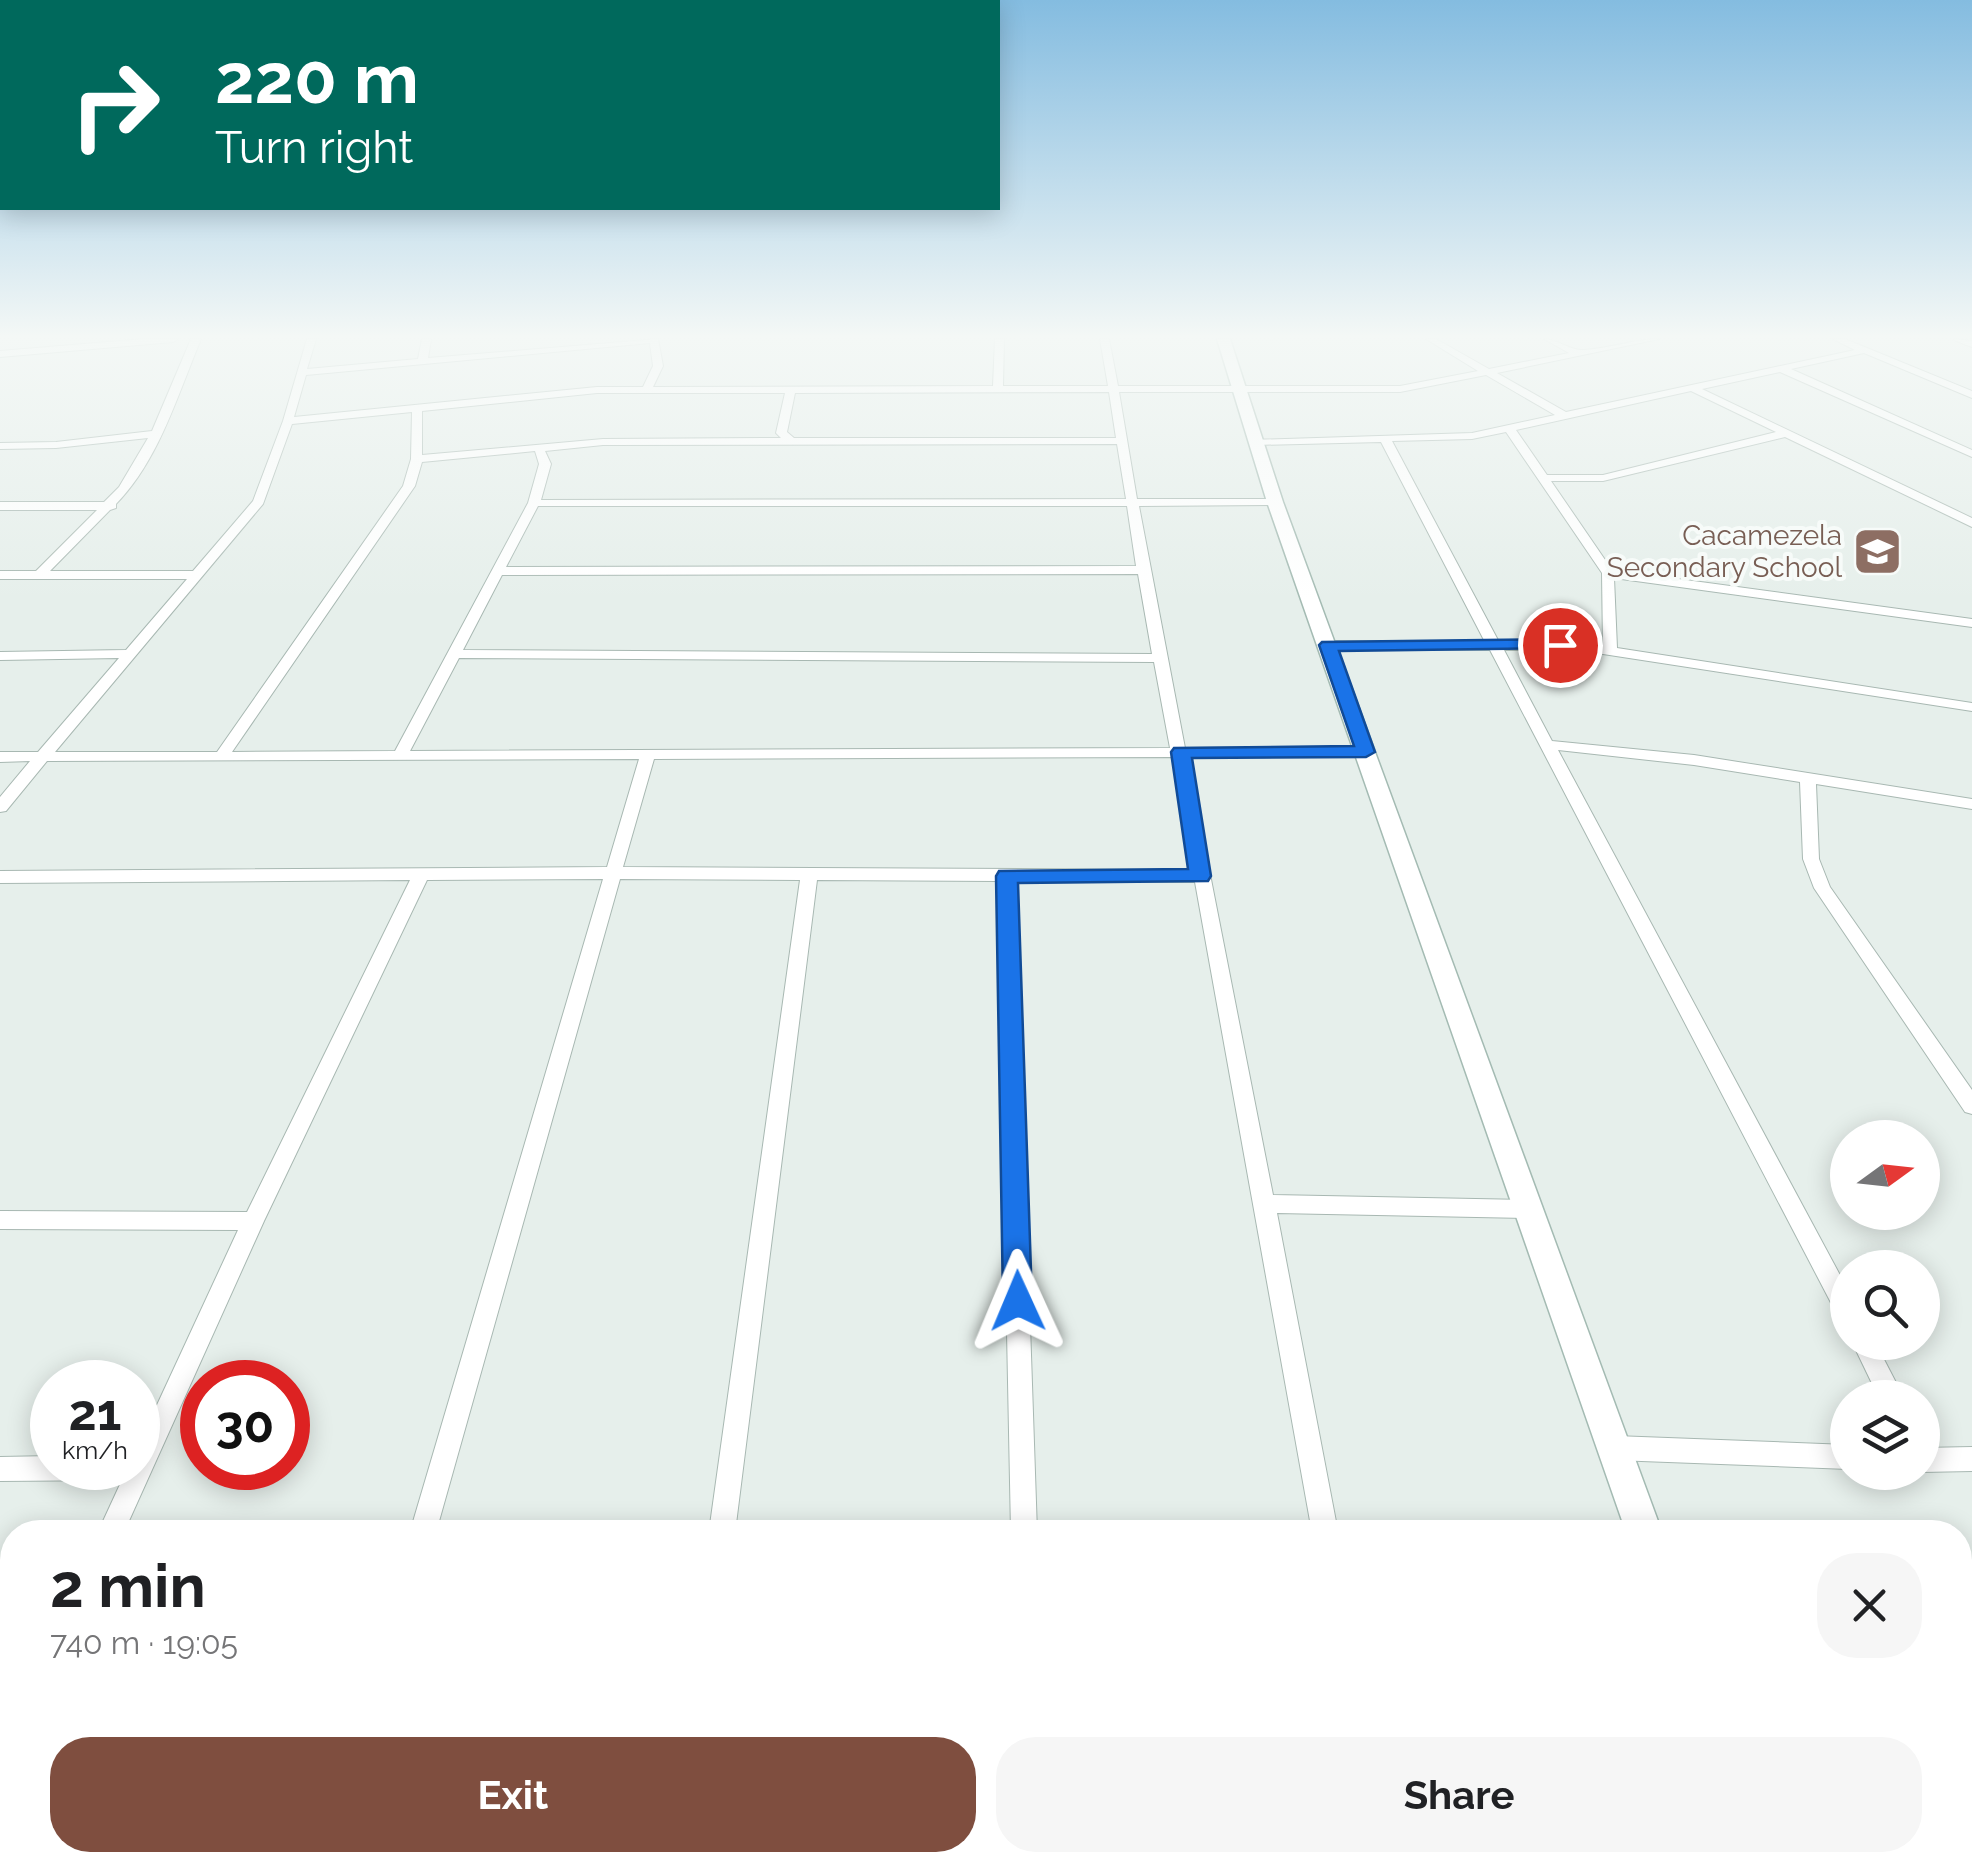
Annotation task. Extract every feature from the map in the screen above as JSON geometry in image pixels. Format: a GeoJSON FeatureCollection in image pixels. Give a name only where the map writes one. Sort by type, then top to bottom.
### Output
{"type":"FeatureCollection","features":[{"type":"Feature","properties":{"kind":"street"},"geometry":{"type":"LineString","coordinates":[[39,575],[112,506],[159,426]]}},
{"type":"Feature","properties":{"kind":"street"},"geometry":{"type":"LineString","coordinates":[[0,806],[262,496],[286,426]]}},
{"type":"Feature","properties":{"kind":"street"},"geometry":{"type":"LineString","coordinates":[[221,757],[400,501],[418,459],[417,426]]}},
{"type":"Feature","properties":{"kind":"street"},"geometry":{"type":"LineString","coordinates":[[782,426],[781,433],[793,443]]}},
{"type":"Feature","properties":{"kind":"street"},"geometry":{"type":"LineString","coordinates":[[1120,426],[1200,876],[1323,1520]]}},
{"type":"Feature","properties":{"kind":"street"},"geometry":{"type":"LineString","coordinates":[[1252,426],[1275,502],[1640,1520]]}},
{"type":"Feature","properties":{"kind":"street"},"geometry":{"type":"LineString","coordinates":[[1256,442],[1442,440],[1521,426]]}},
{"type":"Feature","properties":{"kind":"street"},"geometry":{"type":"LineString","coordinates":[[1772,426],[1972,523]]}},
{"type":"Feature","properties":{"kind":"street"},"geometry":{"type":"LineString","coordinates":[[1910,426],[1972,454]]}},
{"type":"Feature","properties":{"kind":"street"},"geometry":{"type":"LineString","coordinates":[[1510,429],[1608,572],[1610,650]]}},
{"type":"Feature","properties":{"kind":"street"},"geometry":{"type":"LineString","coordinates":[[1545,478],[1603,478],[1786,433]]}},
{"type":"Feature","properties":{"kind":"street"},"geometry":{"type":"LineString","coordinates":[[0,446],[56,445],[156,434]]}},
{"type":"Feature","properties":{"kind":"street"},"geometry":{"type":"LineString","coordinates":[[418,459],[603,442],[1123,441]]}},
{"type":"Feature","properties":{"kind":"street"},"geometry":{"type":"LineString","coordinates":[[1386,441],[1830,1279]]}},
{"type":"Feature","properties":{"kind":"street"},"geometry":{"type":"LineString","coordinates":[[401,754],[534,503],[545,464],[538,448]]}},
{"type":"Feature","properties":{"kind":"street"},"geometry":{"type":"LineString","coordinates":[[534,503],[1275,502]]}},
{"type":"Feature","properties":{"kind":"street"},"geometry":{"type":"LineString","coordinates":[[0,506],[112,506]]}},
{"type":"Feature","properties":{"kind":"street"},"geometry":{"type":"LineString","coordinates":[[496,571],[1146,570]]}},
{"type":"Feature","properties":{"kind":"street"},"geometry":{"type":"LineString","coordinates":[[1608,572],[1972,624]]}},
{"type":"Feature","properties":{"kind":"street"},"geometry":{"type":"LineString","coordinates":[[0,576],[195,576]]}},
{"type":"Feature","properties":{"kind":"street"},"geometry":{"type":"LineString","coordinates":[[1328,645],[1610,650],[1972,707]]}},
{"type":"Feature","properties":{"kind":"street"},"geometry":{"type":"LineString","coordinates":[[0,656],[130,654]]}},
{"type":"Feature","properties":{"kind":"street"},"geometry":{"type":"LineString","coordinates":[[454,654],[1160,658]]}},
{"type":"Feature","properties":{"kind":"street"},"geometry":{"type":"LineString","coordinates":[[1550,745],[1694,760],[1972,804]]}},
{"type":"Feature","properties":{"kind":"street"},"geometry":{"type":"LineString","coordinates":[[426,1520],[648,752]]}},
{"type":"Feature","properties":{"kind":"street"},"geometry":{"type":"LineString","coordinates":[[0,756],[1366,752]]}},
{"type":"Feature","properties":{"kind":"street"},"geometry":{"type":"LineString","coordinates":[[1808,777],[1811,859],[1822,888],[1972,1106]]}},
{"type":"Feature","properties":{"kind":"street"},"geometry":{"type":"LineString","coordinates":[[0,878],[421,874],[1200,876]]}},
{"type":"Feature","properties":{"kind":"street"},"geometry":{"type":"LineString","coordinates":[[160,1419],[421,874]]}},
{"type":"Feature","properties":{"kind":"street"},"geometry":{"type":"LineString","coordinates":[[724,1520],[809,874]]}},
{"type":"Feature","properties":{"kind":"street"},"geometry":{"type":"LineString","coordinates":[[1006,876],[1024,1520]]}},
{"type":"Feature","properties":{"kind":"street"},"geometry":{"type":"LineString","coordinates":[[1264,1204],[1527,1209]]}},
{"type":"Feature","properties":{"kind":"street"},"geometry":{"type":"LineString","coordinates":[[0,1220],[253,1221]]}},
{"type":"Feature","properties":{"kind":"street"},"geometry":{"type":"LineString","coordinates":[[1615,1448],[1830,1456]]}},
{"type":"Feature","properties":{"kind":"street"},"geometry":{"type":"LineString","coordinates":[[1940,1459],[1972,1458]]}},
{"type":"Feature","properties":{"kind":"street"},"geometry":{"type":"LineString","coordinates":[[0,1469],[30,1469]]}},
{"type":"Feature","properties":{"kind":"street"},"geometry":{"type":"LineString","coordinates":[[116,1520],[128,1490]]}},
{"type":"Feature","properties":{"kind":"place","name":"Cacamezela Secondary School"},"geometry":{"type":"Point","coordinates":[1877,551]}},
{"type":"Feature","properties":{"kind":"route"},"geometry":{"type":"LineString","coordinates":[[1018,1301],[1006,876],[1200,876],[1181,752],[1366,752],[1328,645],[1560,645]]}}]}
